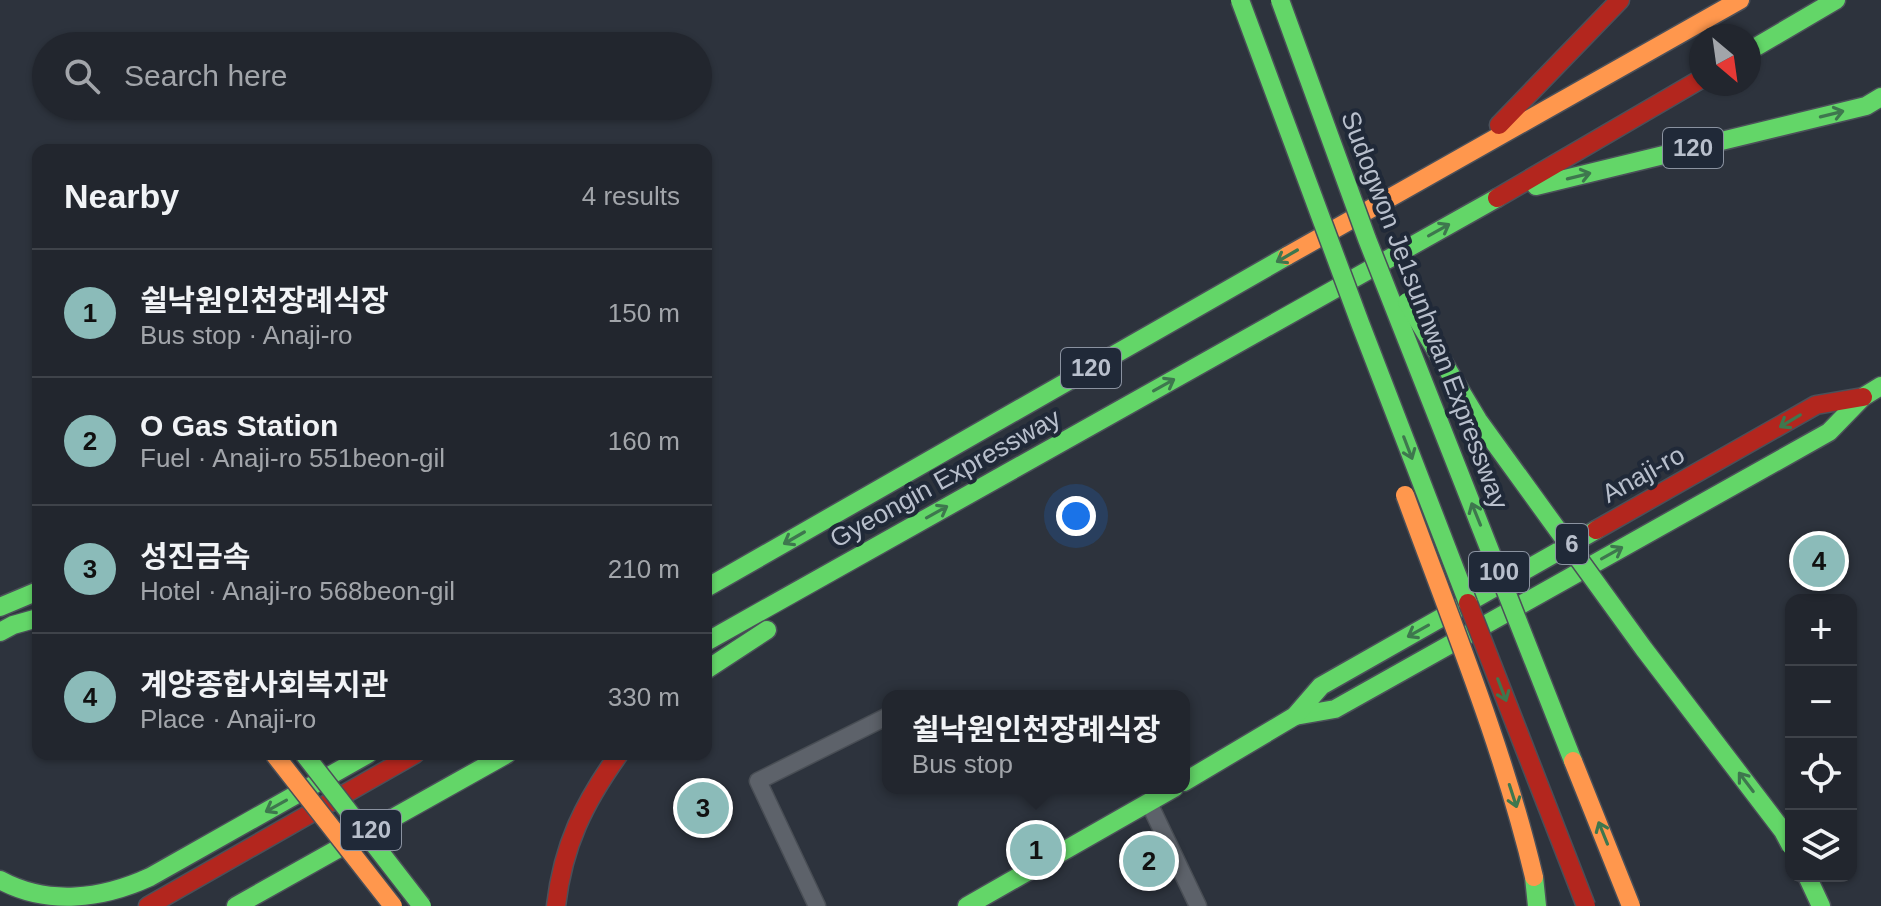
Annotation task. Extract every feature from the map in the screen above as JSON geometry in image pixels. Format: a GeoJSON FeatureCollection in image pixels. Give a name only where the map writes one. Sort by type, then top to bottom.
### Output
{"type":"FeatureCollection","features":[{"type":"Feature","properties":{"kind":"main road","name":"100"},"geometry":{"type":"LineString","coordinates":[[1240,0],[1360,323],[1586,906]]}},
{"type":"Feature","properties":{"kind":"main road","name":"Sudogwon Je1sunhwan Expressway"},"geometry":{"type":"LineString","coordinates":[[1280,0],[1367,239],[1631,906]]}},
{"type":"Feature","properties":{"kind":"main road","name":"Gyeongin Expressway"},"geometry":{"type":"LineString","coordinates":[[1476,148],[1620,0]]}},
{"type":"Feature","properties":{"kind":"main road","name":"Gyeongin Expressway"},"geometry":{"type":"LineString","coordinates":[[712,585],[1740,0]]}},
{"type":"Feature","properties":{"kind":"main road"},"geometry":{"type":"LineString","coordinates":[[1761,44],[1836,0]]}},
{"type":"Feature","properties":{"kind":"main road","name":"Gyeongin Expressway"},"geometry":{"type":"LineString","coordinates":[[712,639],[1503,194],[1689,86]]}},
{"type":"Feature","properties":{"kind":"main road","name":"Gyeongin Expressway"},"geometry":{"type":"LineString","coordinates":[[1503,194],[1866,106],[1881,97]]}},
{"type":"Feature","properties":{"kind":"main road"},"geometry":{"type":"LineString","coordinates":[[1367,239],[1478,420],[1644,649],[1785,835]]}},
{"type":"Feature","properties":{"kind":"main road"},"geometry":{"type":"LineString","coordinates":[[1360,323],[1385,436]]}},
{"type":"Feature","properties":{"kind":"main road","name":"Anaji-ro"},"geometry":{"type":"LineString","coordinates":[[1295,716],[1335,709],[1829,432],[1863,397],[1881,386]]}},
{"type":"Feature","properties":{"kind":"main road","name":"Anaji-ro"},"geometry":{"type":"LineString","coordinates":[[1190,778],[1295,716],[1321,686],[1816,405],[1863,397]]}},
{"type":"Feature","properties":{"kind":"main road"},"geometry":{"type":"LineString","coordinates":[[1399,479],[1520,818],[1534,877],[1537,906]]}},
{"type":"Feature","properties":{"kind":"main road"},"geometry":{"type":"LineString","coordinates":[[712,666],[783,620],[869,551]]}},
{"type":"Feature","properties":{"kind":"main road"},"geometry":{"type":"LineString","coordinates":[[0,607],[32,594]]}},
{"type":"Feature","properties":{"kind":"main road"},"geometry":{"type":"LineString","coordinates":[[0,632],[32,620]]}},
{"type":"Feature","properties":{"kind":"main road"},"geometry":{"type":"LineString","coordinates":[[279,760],[393,906]]}},
{"type":"Feature","properties":{"kind":"main road"},"geometry":{"type":"LineString","coordinates":[[309,760],[422,906]]}},
{"type":"Feature","properties":{"kind":"main road"},"geometry":{"type":"LineString","coordinates":[[5,884],[48,896],[82,897],[120,889],[150,877],[357,760]]}},
{"type":"Feature","properties":{"kind":"main road","name":"120"},"geometry":{"type":"LineString","coordinates":[[148,906],[404,760]]}},
{"type":"Feature","properties":{"kind":"main road","name":"120"},"geometry":{"type":"LineString","coordinates":[[236,906],[496,760]]}},
{"type":"Feature","properties":{"kind":"main road"},"geometry":{"type":"LineString","coordinates":[[556,906],[557,888],[569,842],[591,795],[615,760]]}},
{"type":"Feature","properties":{"kind":"main road"},"geometry":{"type":"LineString","coordinates":[[967,906],[1164,794]]}},
{"type":"Feature","properties":{"kind":"main road"},"geometry":{"type":"LineString","coordinates":[[1810,882],[1821,906]]}},
{"type":"Feature","properties":{"kind":"street"},"geometry":{"type":"LineString","coordinates":[[817,906],[758,781],[882,719]]}},
{"type":"Feature","properties":{"kind":"street"},"geometry":{"type":"LineString","coordinates":[[1149,803],[1198,906]]}},
{"type":"Feature","properties":{"kind":"traffic: fast"},"geometry":{"type":"LineString","coordinates":[[1240,0],[1468,603]]}},
{"type":"Feature","properties":{"kind":"traffic: fast"},"geometry":{"type":"LineString","coordinates":[[1280,0],[1367,239],[1573,761]]}},
{"type":"Feature","properties":{"kind":"traffic: fast"},"geometry":{"type":"LineString","coordinates":[[1761,44],[1836,0]]}},
{"type":"Feature","properties":{"kind":"traffic: fast"},"geometry":{"type":"LineString","coordinates":[[1536,186],[1866,106],[1881,97]]}},
{"type":"Feature","properties":{"kind":"traffic: fast"},"geometry":{"type":"LineString","coordinates":[[712,639],[1497,198]]}},
{"type":"Feature","properties":{"kind":"traffic: fast"},"geometry":{"type":"LineString","coordinates":[[712,585],[1287,256]]}},
{"type":"Feature","properties":{"kind":"traffic: fast"},"geometry":{"type":"LineString","coordinates":[[1407,302],[1478,420],[1644,649],[1785,835]]}},
{"type":"Feature","properties":{"kind":"traffic: fast"},"geometry":{"type":"LineString","coordinates":[[1295,716],[1335,709],[1829,432],[1863,397],[1881,386]]}},
{"type":"Feature","properties":{"kind":"traffic: fast"},"geometry":{"type":"LineString","coordinates":[[1190,778],[1295,716],[1321,686],[1596,530]]}},
{"type":"Feature","properties":{"kind":"traffic: fast"},"geometry":{"type":"LineString","coordinates":[[0,607],[32,594]]}},
{"type":"Feature","properties":{"kind":"traffic: fast"},"geometry":{"type":"LineString","coordinates":[[0,632],[32,620]]}},
{"type":"Feature","properties":{"kind":"traffic: fast"},"geometry":{"type":"LineString","coordinates":[[712,666],[767,630]]}},
{"type":"Feature","properties":{"kind":"traffic: fast"},"geometry":{"type":"LineString","coordinates":[[309,760],[422,906]]}},
{"type":"Feature","properties":{"kind":"traffic: fast"},"geometry":{"type":"LineString","coordinates":[[0,880],[37,894],[56,896],[94,894],[132,885],[357,760]]}},
{"type":"Feature","properties":{"kind":"traffic: fast"},"geometry":{"type":"LineString","coordinates":[[236,906],[496,760]]}},
{"type":"Feature","properties":{"kind":"traffic: fast"},"geometry":{"type":"LineString","coordinates":[[967,906],[1163,794]]}},
{"type":"Feature","properties":{"kind":"traffic: fast"},"geometry":{"type":"LineString","coordinates":[[1534,877],[1537,906]]}},
{"type":"Feature","properties":{"kind":"traffic: fast"},"geometry":{"type":"LineString","coordinates":[[1810,882],[1821,906]]}},
{"type":"Feature","properties":{"kind":"traffic: slow"},"geometry":{"type":"LineString","coordinates":[[1287,256],[1740,0]]}},
{"type":"Feature","properties":{"kind":"traffic: slow"},"geometry":{"type":"LineString","coordinates":[[1405,495],[1492,732],[1534,877]]}},
{"type":"Feature","properties":{"kind":"traffic: slow"},"geometry":{"type":"LineString","coordinates":[[279,760],[393,906]]}},
{"type":"Feature","properties":{"kind":"traffic: slow"},"geometry":{"type":"LineString","coordinates":[[1573,761],[1631,906]]}},
{"type":"Feature","properties":{"kind":"traffic: jam"},"geometry":{"type":"LineString","coordinates":[[1499,125],[1620,0]]}},
{"type":"Feature","properties":{"kind":"traffic: jam"},"geometry":{"type":"LineString","coordinates":[[1497,198],[1689,86]]}},
{"type":"Feature","properties":{"kind":"traffic: jam"},"geometry":{"type":"LineString","coordinates":[[1596,530],[1816,405],[1863,397]]}},
{"type":"Feature","properties":{"kind":"traffic: jam"},"geometry":{"type":"LineString","coordinates":[[1468,603],[1586,906]]}},
{"type":"Feature","properties":{"kind":"traffic: jam"},"geometry":{"type":"LineString","coordinates":[[148,906],[404,760]]}},
{"type":"Feature","properties":{"kind":"traffic: jam"},"geometry":{"type":"LineString","coordinates":[[556,906],[564,863],[577,826],[615,760]]}},
{"type":"Feature","properties":{"kind":"place","name":"계양종합사회복지관"},"geometry":{"type":"Point","coordinates":[1819,561]}},
{"type":"Feature","properties":{"kind":"place","name":"성진금속"},"geometry":{"type":"Point","coordinates":[703,808]}},
{"type":"Feature","properties":{"kind":"place","name":"쉴낙원인천장례식장"},"geometry":{"type":"Point","coordinates":[1036,850]}},
{"type":"Feature","properties":{"kind":"place","name":"O Gas Station"},"geometry":{"type":"Point","coordinates":[1149,861]}}]}
